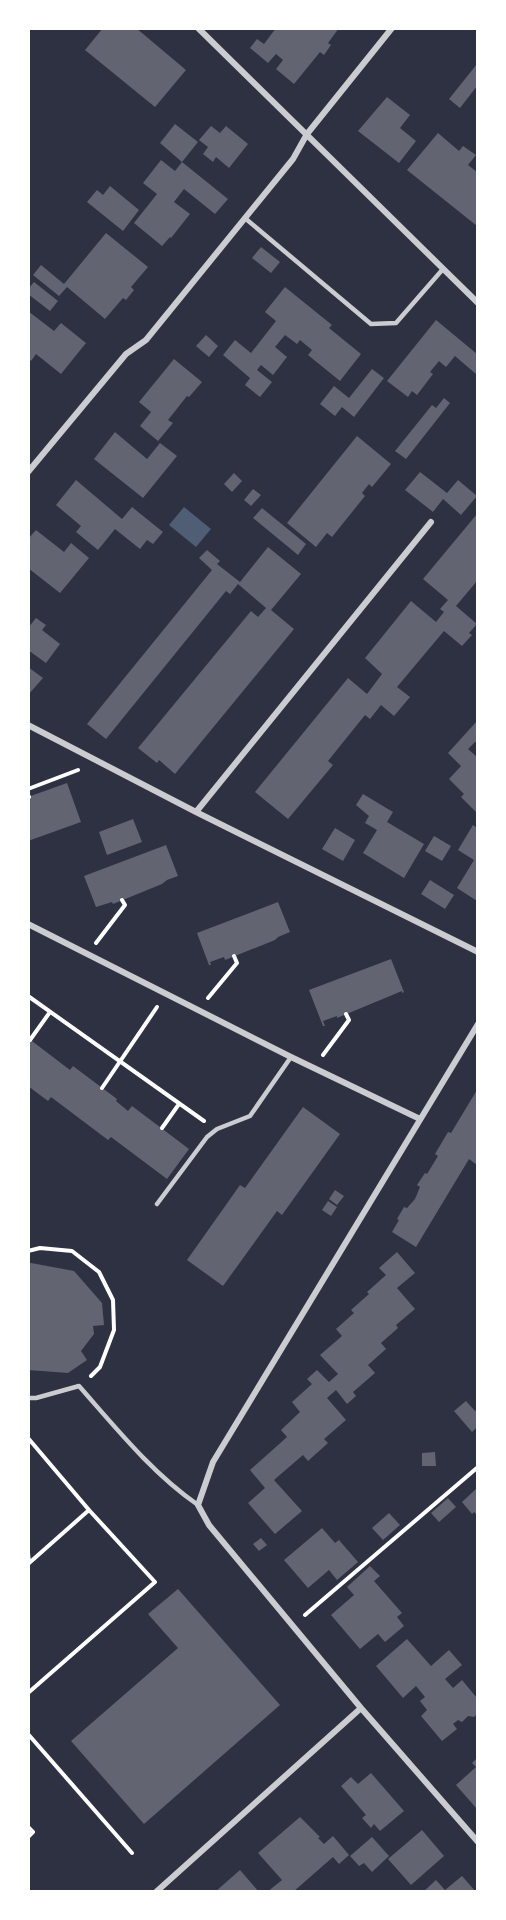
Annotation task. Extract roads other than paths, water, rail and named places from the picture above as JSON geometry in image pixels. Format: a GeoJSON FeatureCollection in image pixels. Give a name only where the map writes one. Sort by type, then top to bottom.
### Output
{"type":"FeatureCollection","features":[{"type":"Feature","properties":{"kind":"street"},"geometry":{"type":"LineString","coordinates":[[198,28],[477,303]]}},
{"type":"Feature","properties":{"kind":"street"},"geometry":{"type":"LineString","coordinates":[[28,472],[126,354],[146,340],[246,219],[293,159],[306,134],[392,28]]}},
{"type":"Feature","properties":{"kind":"street"},"geometry":{"type":"LineString","coordinates":[[196,812],[431,522]]}},
{"type":"Feature","properties":{"kind":"street"},"geometry":{"type":"LineString","coordinates":[[28,724],[196,812],[477,952]]}},
{"type":"Feature","properties":{"kind":"street"},"geometry":{"type":"LineString","coordinates":[[28,924],[291,1057],[420,1119]]}},
{"type":"Feature","properties":{"kind":"street"},"geometry":{"type":"LineString","coordinates":[[477,1024],[213,1462],[198,1505],[209,1525],[361,1708],[477,1842]]}},
{"type":"Feature","properties":{"kind":"street"},"geometry":{"type":"LineString","coordinates":[[156,1892],[361,1708]]}},
{"type":"Feature","properties":{"kind":"lane"},"geometry":{"type":"LineString","coordinates":[[246,219],[371,324],[396,323],[443,269]]}},
{"type":"Feature","properties":{"kind":"lane"},"geometry":{"type":"LineString","coordinates":[[157,1204],[207,1137],[217,1129],[250,1116],[291,1057]]}},
{"type":"Feature","properties":{"kind":"lane"},"geometry":{"type":"LineString","coordinates":[[28,1398],[36,1398],[79,1386],[161,1475],[176,1490],[198,1505]]}},
{"type":"Feature","properties":{"kind":"water"},"geometry":{"type":"Polygon","coordinates":[[[184,507],[211,529],[196,547],[169,525],[184,507]]]}}]}
